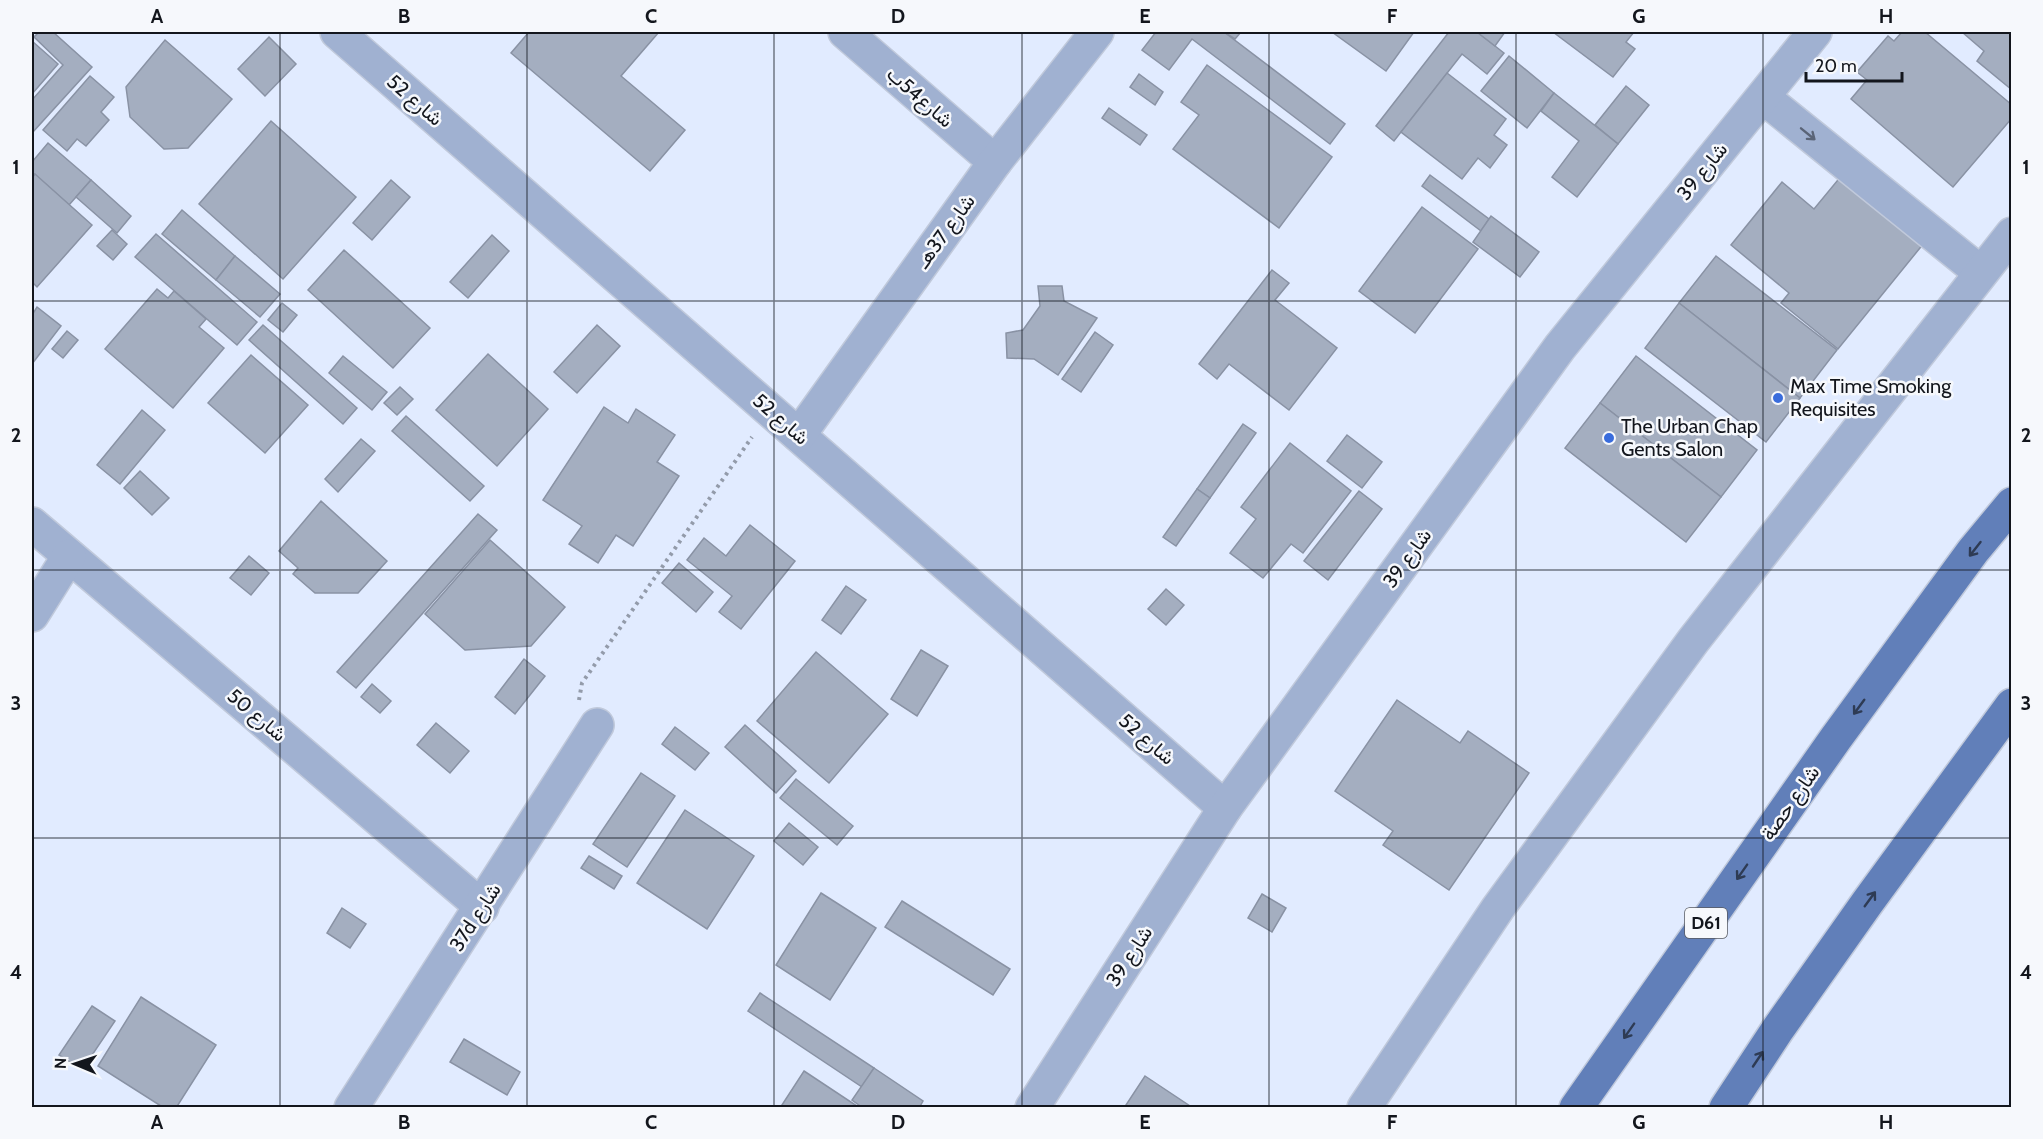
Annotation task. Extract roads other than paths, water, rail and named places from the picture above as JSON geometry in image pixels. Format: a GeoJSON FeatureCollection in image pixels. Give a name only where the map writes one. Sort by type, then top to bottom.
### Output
{"type":"FeatureCollection","features":[{"type":"Feature","properties":{"kind":"main road","name":"شارع حصة"},"geometry":{"type":"LineString","coordinates":[[1576,1107],[1836,738],[1973,551],[2012,504]]}},
{"type":"Feature","properties":{"kind":"main road"},"geometry":{"type":"LineString","coordinates":[[1726,1107],[1778,1029],[2005,714]]}},
{"type":"Feature","properties":{"kind":"street","name":"شارع 52"},"geometry":{"type":"LineString","coordinates":[[337,32],[1225,808]]}},
{"type":"Feature","properties":{"kind":"street","name":"شارع54ب"},"geometry":{"type":"LineString","coordinates":[[845,32],[995,162]]}},
{"type":"Feature","properties":{"kind":"street","name":"شارع 37هـ"},"geometry":{"type":"LineString","coordinates":[[799,435],[995,162],[1097,32]]}},
{"type":"Feature","properties":{"kind":"street","name":"شارع 39"},"geometry":{"type":"LineString","coordinates":[[1032,1107],[1225,808],[1560,347],[1815,32]]}},
{"type":"Feature","properties":{"kind":"street"},"geometry":{"type":"LineString","coordinates":[[1763,97],[1980,272]]}},
{"type":"Feature","properties":{"kind":"street"},"geometry":{"type":"LineString","coordinates":[[1364,1107],[1498,908],[1693,641],[2012,234]]}},
{"type":"Feature","properties":{"kind":"street","name":"شارع 50"},"geometry":{"type":"LineString","coordinates":[[32,524],[482,907]]}},
{"type":"Feature","properties":{"kind":"street"},"geometry":{"type":"LineString","coordinates":[[32,615],[69,556]]}},
{"type":"Feature","properties":{"kind":"street","name":"37d شارع"},"geometry":{"type":"LineString","coordinates":[[351,1107],[594,730]]}},
{"type":"Feature","properties":{"kind":"place","name":"Max Time Smoking Requisites"},"geometry":{"type":"Point","coordinates":[1778,398]}},
{"type":"Feature","properties":{"kind":"place","name":"The Urban Chap Gents Salon"},"geometry":{"type":"Point","coordinates":[1609,438]}}]}
